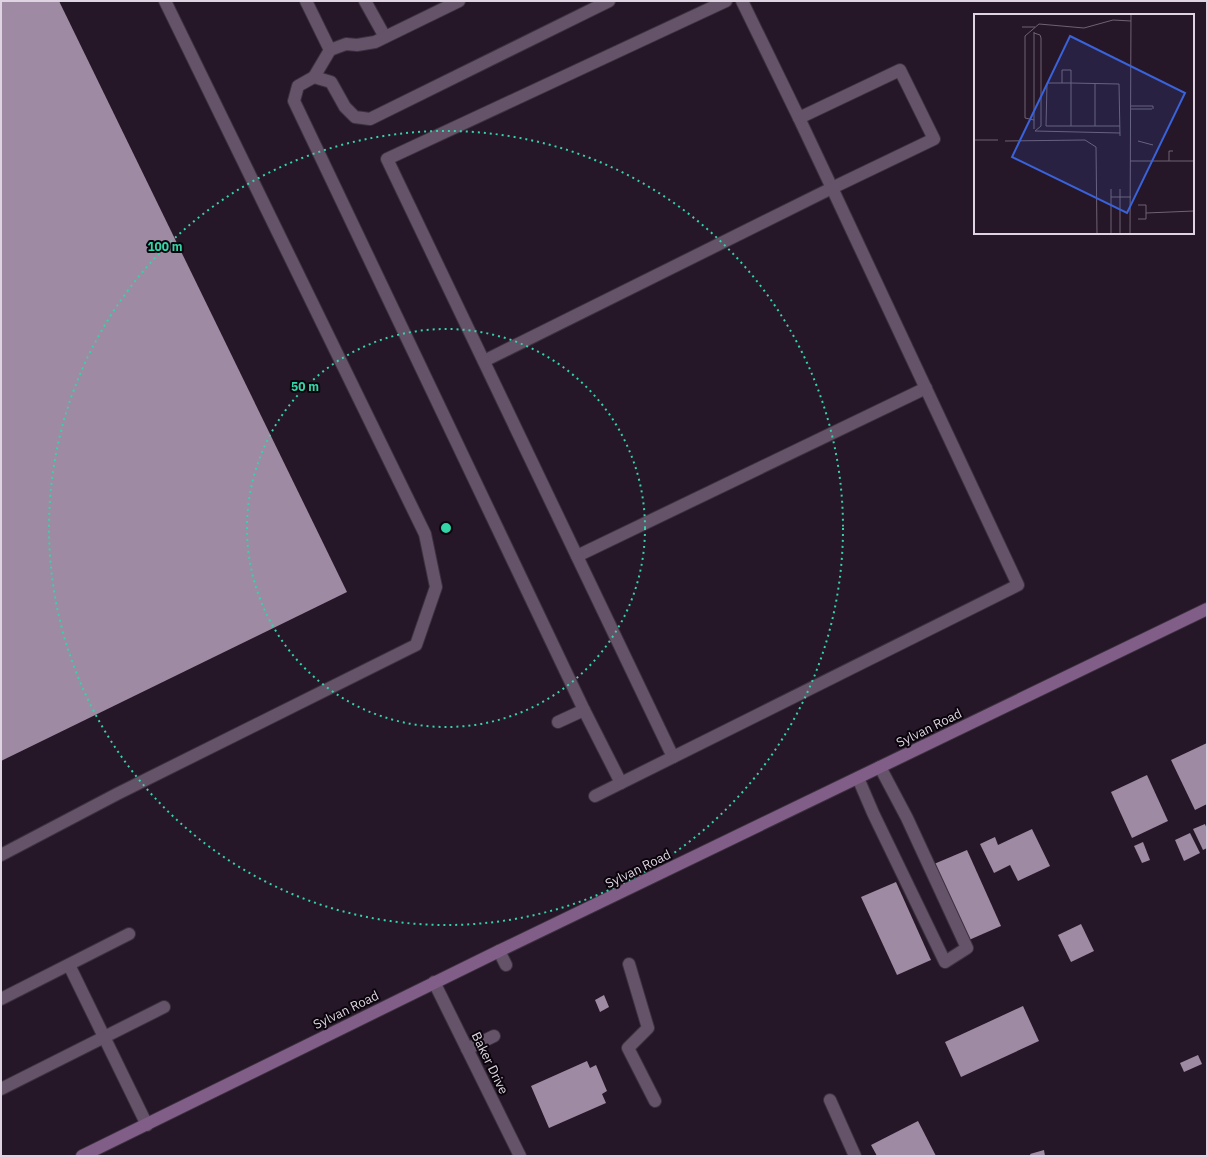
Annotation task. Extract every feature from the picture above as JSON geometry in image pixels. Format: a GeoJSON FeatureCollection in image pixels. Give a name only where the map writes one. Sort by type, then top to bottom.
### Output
{"type":"FeatureCollection","features":[{"type":"Feature","properties":{"kind":"main road","name":"Sylvan Road"},"geometry":{"type":"LineString","coordinates":[[82,1156],[434,982],[1207,609]]}},
{"type":"Feature","properties":{"kind":"street"},"geometry":{"type":"LineString","coordinates":[[1,855],[124,791],[416,645],[436,587],[425,534],[165,1]]}},
{"type":"Feature","properties":{"kind":"street"},"geometry":{"type":"LineString","coordinates":[[306,1],[330,50]]}},
{"type":"Feature","properties":{"kind":"street"},"geometry":{"type":"LineString","coordinates":[[365,1],[385,37]]}},
{"type":"Feature","properties":{"kind":"street"},"geometry":{"type":"LineString","coordinates":[[459,1],[375,42],[357,45],[346,44],[330,50],[314,77],[298,86],[294,101],[584,710],[621,783]]}},
{"type":"Feature","properties":{"kind":"street"},"geometry":{"type":"LineString","coordinates":[[314,77],[331,82],[345,107],[355,117],[370,119],[608,1]]}},
{"type":"Feature","properties":{"kind":"street"},"geometry":{"type":"LineString","coordinates":[[673,756],[387,159],[726,1]]}},
{"type":"Feature","properties":{"kind":"street"},"geometry":{"type":"LineString","coordinates":[[595,796],[1018,585],[799,118],[742,1]]}},
{"type":"Feature","properties":{"kind":"street"},"geometry":{"type":"LineString","coordinates":[[484,361],[934,139],[900,70],[799,118]]}},
{"type":"Feature","properties":{"kind":"street"},"geometry":{"type":"LineString","coordinates":[[577,556],[926,388]]}},
{"type":"Feature","properties":{"kind":"street"},"geometry":{"type":"LineString","coordinates":[[558,722],[584,710]]}},
{"type":"Feature","properties":{"kind":"street"},"geometry":{"type":"LineString","coordinates":[[858,778],[873,813],[945,962],[967,948],[907,818],[880,767]]}},
{"type":"Feature","properties":{"kind":"street"},"geometry":{"type":"LineString","coordinates":[[1,999],[129,934]]}},
{"type":"Feature","properties":{"kind":"street"},"geometry":{"type":"LineString","coordinates":[[500,951],[506,965]]}},
{"type":"Feature","properties":{"kind":"street"},"geometry":{"type":"LineString","coordinates":[[629,964],[648,1028],[628,1048],[655,1101]]}},
{"type":"Feature","properties":{"kind":"street"},"geometry":{"type":"LineString","coordinates":[[69,965],[147,1125]]}},
{"type":"Feature","properties":{"kind":"street","name":"Baker Drive"},"geometry":{"type":"LineString","coordinates":[[434,982],[520,1156]]}},
{"type":"Feature","properties":{"kind":"street"},"geometry":{"type":"LineString","coordinates":[[1,1089],[164,1007]]}},
{"type":"Feature","properties":{"kind":"street"},"geometry":{"type":"LineString","coordinates":[[467,1049],[494,1036]]}},
{"type":"Feature","properties":{"kind":"street"},"geometry":{"type":"LineString","coordinates":[[830,1100],[855,1156]]}},
{"type":"Feature","properties":{"kind":"building"},"geometry":{"type":"Polygon","coordinates":[[[1,1],[59,1],[347,592],[1,761],[1,1]]]}},
{"type":"Feature","properties":{"kind":"building"},"geometry":{"type":"Polygon","coordinates":[[[1207,743],[1207,804],[1195,810],[1171,760],[1207,743]]]}},
{"type":"Feature","properties":{"kind":"building"},"geometry":{"type":"Polygon","coordinates":[[[1147,775],[1168,821],[1132,838],[1111,792],[1147,775]]]}},
{"type":"Feature","properties":{"kind":"building"},"geometry":{"type":"Polygon","coordinates":[[[1205,824],[1207,829],[1207,848],[1203,850],[1193,829],[1205,824]]]}},
{"type":"Feature","properties":{"kind":"building"},"geometry":{"type":"Polygon","coordinates":[[[1032,829],[1050,866],[1018,881],[1010,865],[994,873],[980,844],[995,837],[998,845],[1032,829]]]}},
{"type":"Feature","properties":{"kind":"building"},"geometry":{"type":"Polygon","coordinates":[[[1190,833],[1200,853],[1184,861],[1175,840],[1190,833]]]}},
{"type":"Feature","properties":{"kind":"building"},"geometry":{"type":"Polygon","coordinates":[[[1143,842],[1150,860],[1142,863],[1134,846],[1143,842]]]}},
{"type":"Feature","properties":{"kind":"building"},"geometry":{"type":"Polygon","coordinates":[[[967,850],[1001,926],[969,940],[934,864],[967,850]]]}},
{"type":"Feature","properties":{"kind":"building"},"geometry":{"type":"Polygon","coordinates":[[[896,882],[931,960],[897,975],[861,897],[896,882]]]}},
{"type":"Feature","properties":{"kind":"building"},"geometry":{"type":"Polygon","coordinates":[[[1081,924],[1094,951],[1071,962],[1058,935],[1081,924]]]}},
{"type":"Feature","properties":{"kind":"building"},"geometry":{"type":"Polygon","coordinates":[[[604,995],[609,1007],[600,1012],[595,1000],[604,995]]]}},
{"type":"Feature","properties":{"kind":"building"},"geometry":{"type":"Polygon","coordinates":[[[1023,1006],[1039,1041],[961,1077],[945,1042],[1023,1006]]]}},
{"type":"Feature","properties":{"kind":"building"},"geometry":{"type":"Polygon","coordinates":[[[1198,1055],[1202,1064],[1184,1072],[1180,1063],[1198,1055]]]}},
{"type":"Feature","properties":{"kind":"building"},"geometry":{"type":"Polygon","coordinates":[[[587,1061],[590,1068],[596,1065],[607,1091],[602,1094],[606,1103],[549,1128],[531,1086],[587,1061]]]}},
{"type":"Feature","properties":{"kind":"building"},"geometry":{"type":"Polygon","coordinates":[[[918,1121],[936,1156],[877,1156],[871,1145],[918,1121]]]}},
{"type":"Feature","properties":{"kind":"building"},"geometry":{"type":"Polygon","coordinates":[[[1044,1150],[1045,1156],[1031,1156],[1030,1154],[1044,1150]]]}}]}
